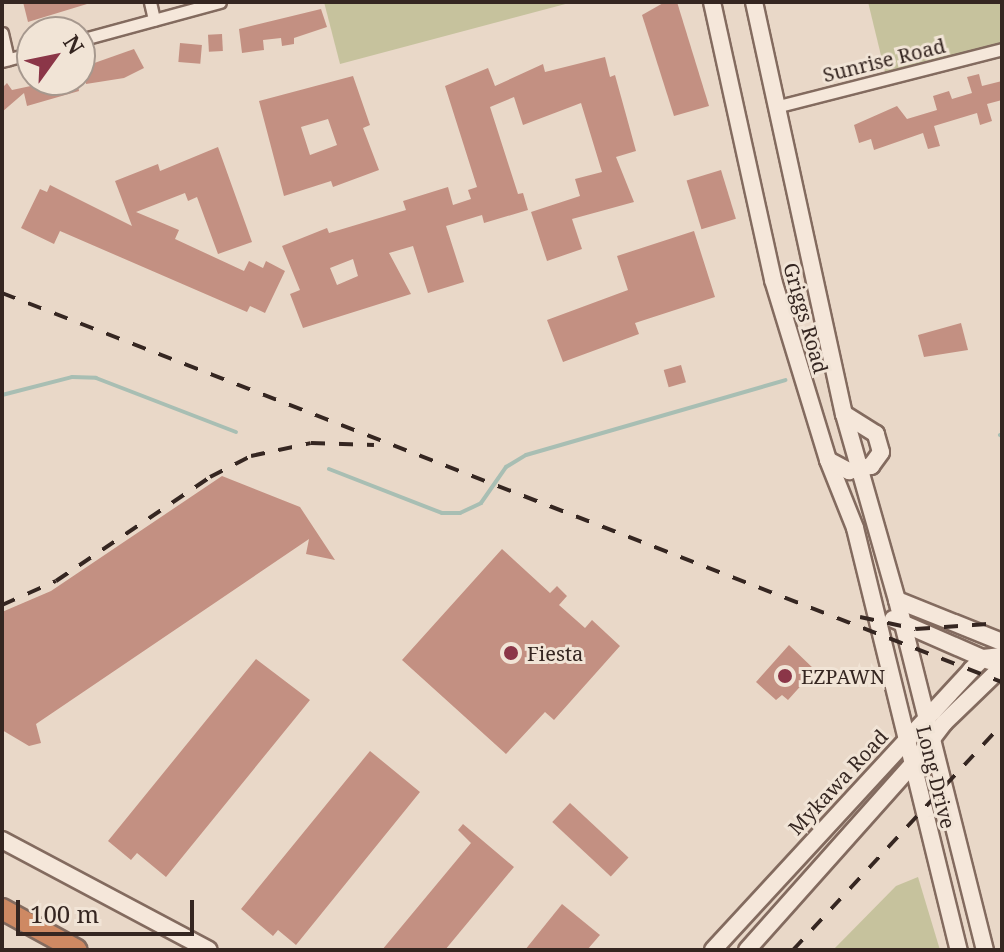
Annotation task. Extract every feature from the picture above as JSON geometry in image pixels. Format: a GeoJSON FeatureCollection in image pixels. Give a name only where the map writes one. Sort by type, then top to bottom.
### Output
{"type":"FeatureCollection","features":[{"type":"Feature","properties":{"kind":"highway"},"geometry":{"type":"LineString","coordinates":[[2,909],[77,950]]}},
{"type":"Feature","properties":{"kind":"main road","name":"Griggs Road"},"geometry":{"type":"LineString","coordinates":[[712,2],[770,267],[828,460],[855,528],[877,613]]}},
{"type":"Feature","properties":{"kind":"main road","name":"Griggs Road"},"geometry":{"type":"LineString","coordinates":[[754,2],[844,414],[901,623]]}},
{"type":"Feature","properties":{"kind":"main road"},"geometry":{"type":"LineString","coordinates":[[828,460],[849,471],[878,459],[881,444],[869,428],[844,414]]}},
{"type":"Feature","properties":{"kind":"main road"},"geometry":{"type":"LineString","coordinates":[[897,600],[1002,642]]}},
{"type":"Feature","properties":{"kind":"main road"},"geometry":{"type":"LineString","coordinates":[[747,950],[984,680],[1002,666],[877,613]]}},
{"type":"Feature","properties":{"kind":"main road","name":"Long Drive"},"geometry":{"type":"LineString","coordinates":[[877,613],[905,740],[959,950]]}},
{"type":"Feature","properties":{"kind":"main road","name":"Long Drive"},"geometry":{"type":"LineString","coordinates":[[901,623],[985,950]]}},
{"type":"Feature","properties":{"kind":"main road"},"geometry":{"type":"LineString","coordinates":[[983,658],[1002,656]]}},
{"type":"Feature","properties":{"kind":"main road","name":"Mykawa Road"},"geometry":{"type":"LineString","coordinates":[[713,950],[789,863],[983,658]]}},
{"type":"Feature","properties":{"kind":"main road"},"geometry":{"type":"LineString","coordinates":[[2,840],[209,950]]}},
{"type":"Feature","properties":{"kind":"main road"},"geometry":{"type":"LineString","coordinates":[[789,863],[809,881]]}},
{"type":"Feature","properties":{"kind":"main road"},"geometry":{"type":"LineString","coordinates":[[744,914],[763,932]]}},
{"type":"Feature","properties":{"kind":"main road"},"geometry":{"type":"LineString","coordinates":[[953,924],[977,918]]}},
{"type":"Feature","properties":{"kind":"street"},"geometry":{"type":"LineString","coordinates":[[150,2],[154,20]]}},
{"type":"Feature","properties":{"kind":"street"},"geometry":{"type":"LineString","coordinates":[[96,36],[220,2]]}},
{"type":"Feature","properties":{"kind":"street"},"geometry":{"type":"LineString","coordinates":[[2,33],[5,60]]}},
{"type":"Feature","properties":{"kind":"street","name":"Sunrise Road"},"geometry":{"type":"LineString","coordinates":[[775,107],[1002,49]]}},
{"type":"Feature","properties":{"kind":"shaded area"},"geometry":{"type":"Polygon","coordinates":[[[324,2],[573,2],[340,64],[324,2]]]}},
{"type":"Feature","properties":{"kind":"shaded area"},"geometry":{"type":"Polygon","coordinates":[[[868,2],[1002,2],[1002,42],[885,72],[868,2]]]}},
{"type":"Feature","properties":{"kind":"shaded area"},"geometry":{"type":"Polygon","coordinates":[[[918,877],[940,950],[833,950],[896,886],[918,877]]]}},
{"type":"Feature","properties":{"kind":"building"},"geometry":{"type":"Polygon","coordinates":[[[23,2],[87,4],[48,16],[26,16],[23,2]]]}},
{"type":"Feature","properties":{"kind":"building"},"geometry":{"type":"Polygon","coordinates":[[[665,2],[677,2],[709,106],[674,116],[642,15],[665,2]]]}},
{"type":"Feature","properties":{"kind":"building"},"geometry":{"type":"Polygon","coordinates":[[[321,9],[327,27],[294,38],[294,44],[282,46],[281,38],[263,40],[264,50],[242,53],[239,29],[321,9]]]}},
{"type":"Feature","properties":{"kind":"building"},"geometry":{"type":"Polygon","coordinates":[[[222,34],[223,51],[209,52],[208,35],[222,34]]]}},
{"type":"Feature","properties":{"kind":"building"},"geometry":{"type":"Polygon","coordinates":[[[180,43],[202,45],[200,64],[178,62],[180,43]]]}},
{"type":"Feature","properties":{"kind":"building"},"geometry":{"type":"Polygon","coordinates":[[[134,49],[144,68],[124,78],[96,82],[96,62],[134,49]]]}},
{"type":"Feature","properties":{"kind":"building"},"geometry":{"type":"Polygon","coordinates":[[[605,57],[610,77],[615,75],[636,151],[616,157],[634,202],[572,219],[582,249],[547,261],[531,212],[580,196],[575,179],[602,172],[581,103],[523,125],[514,97],[490,107],[518,194],[523,193],[528,210],[484,223],[482,215],[446,226],[464,282],[428,293],[413,246],[389,253],[411,294],[303,328],[290,294],[300,290],[282,246],[327,228],[329,233],[406,210],[403,201],[448,187],[453,205],[471,199],[468,190],[477,187],[445,86],[488,68],[495,86],[543,64],[545,72],[605,57]],[[353,259],[330,268],[337,285],[358,276],[353,259]]]}},
{"type":"Feature","properties":{"kind":"building"},"geometry":{"type":"Polygon","coordinates":[[[979,74],[982,86],[1002,81],[1002,100],[987,104],[992,121],[980,125],[977,113],[934,126],[940,146],[928,149],[923,133],[874,150],[871,139],[859,143],[854,125],[897,106],[907,119],[937,110],[933,96],[949,91],[952,99],[972,93],[967,77],[979,74]]]}},
{"type":"Feature","properties":{"kind":"building"},"geometry":{"type":"Polygon","coordinates":[[[353,76],[370,125],[363,128],[379,170],[333,187],[331,181],[284,196],[259,101],[353,76]],[[328,119],[301,127],[310,155],[337,145],[328,119]]]}},
{"type":"Feature","properties":{"kind":"building"},"geometry":{"type":"Polygon","coordinates":[[[7,83],[12,90],[16,89],[16,96],[21,96],[2,112],[2,88],[7,83]]]}},
{"type":"Feature","properties":{"kind":"building"},"geometry":{"type":"Polygon","coordinates":[[[25,96],[62,96],[27,106],[25,96]]]}},
{"type":"Feature","properties":{"kind":"building"},"geometry":{"type":"Polygon","coordinates":[[[218,147],[252,242],[218,254],[197,197],[188,201],[185,193],[136,212],[179,230],[175,239],[244,271],[249,261],[263,268],[266,261],[285,271],[265,313],[250,306],[247,312],[60,231],[54,244],[21,228],[40,189],[47,192],[50,185],[132,226],[115,181],[158,164],[160,171],[218,147]]]}},
{"type":"Feature","properties":{"kind":"building"},"geometry":{"type":"Polygon","coordinates":[[[721,170],[736,219],[701,229],[687,181],[721,170]]]}},
{"type":"Feature","properties":{"kind":"building"},"geometry":{"type":"Polygon","coordinates":[[[694,231],[715,297],[635,323],[639,334],[563,362],[547,320],[628,290],[617,256],[694,231]]]}},
{"type":"Feature","properties":{"kind":"building"},"geometry":{"type":"Polygon","coordinates":[[[961,323],[968,350],[924,357],[918,335],[961,323]]]}},
{"type":"Feature","properties":{"kind":"building"},"geometry":{"type":"Polygon","coordinates":[[[681,365],[686,382],[669,387],[664,370],[681,365]]]}},
{"type":"Feature","properties":{"kind":"building"},"geometry":{"type":"Polygon","coordinates":[[[222,476],[300,507],[335,560],[306,554],[309,539],[36,724],[41,743],[29,746],[2,730],[2,612],[51,591],[222,476]]]}},
{"type":"Feature","properties":{"kind":"building","name":"Fiesta"},"geometry":{"type":"Polygon","coordinates":[[[502,549],[550,593],[557,586],[567,596],[559,605],[585,628],[592,620],[620,646],[554,720],[545,712],[506,754],[402,660],[502,549]]]}},
{"type":"Feature","properties":{"kind":"building","name":"EZPAWN"},"geometry":{"type":"Polygon","coordinates":[[[789,645],[815,670],[788,700],[782,695],[776,700],[756,682],[789,645]]]}},
{"type":"Feature","properties":{"kind":"building"},"geometry":{"type":"Polygon","coordinates":[[[256,659],[310,700],[166,877],[137,853],[131,860],[108,841],[256,659]]]}},
{"type":"Feature","properties":{"kind":"building"},"geometry":{"type":"Polygon","coordinates":[[[370,751],[420,792],[296,945],[278,930],[273,936],[241,909],[370,751]]]}},
{"type":"Feature","properties":{"kind":"building"},"geometry":{"type":"Polygon","coordinates":[[[570,803],[629,858],[611,877],[552,822],[570,803]]]}},
{"type":"Feature","properties":{"kind":"building"},"geometry":{"type":"Polygon","coordinates":[[[463,824],[514,867],[445,950],[382,950],[471,843],[458,830],[463,824]]]}},
{"type":"Feature","properties":{"kind":"building"},"geometry":{"type":"Polygon","coordinates":[[[562,904],[600,935],[587,950],[525,950],[562,904]]]}},
{"type":"Feature","properties":{"kind":"waterway"},"geometry":{"type":"LineString","coordinates":[[2,395],[72,377],[96,378],[236,432]]}},
{"type":"Feature","properties":{"kind":"waterway"},"geometry":{"type":"LineString","coordinates":[[329,469],[442,513],[460,513],[481,503],[506,467],[526,455],[785,380]]}},
{"type":"Feature","properties":{"kind":"railway"},"geometry":{"type":"LineString","coordinates":[[2,293],[1002,682]]}},
{"type":"Feature","properties":{"kind":"railway"},"geometry":{"type":"LineString","coordinates":[[2,605],[56,581],[210,477],[251,456],[311,443],[374,445]]}},
{"type":"Feature","properties":{"kind":"railway"},"geometry":{"type":"LineString","coordinates":[[860,617],[916,629],[1002,623]]}},
{"type":"Feature","properties":{"kind":"railway"},"geometry":{"type":"LineString","coordinates":[[793,950],[1002,724]]}},
{"type":"Feature","properties":{"kind":"place","name":"Fiesta"},"geometry":{"type":"Point","coordinates":[511,653]}},
{"type":"Feature","properties":{"kind":"place","name":"EZPAWN"},"geometry":{"type":"Point","coordinates":[785,676]}}]}
